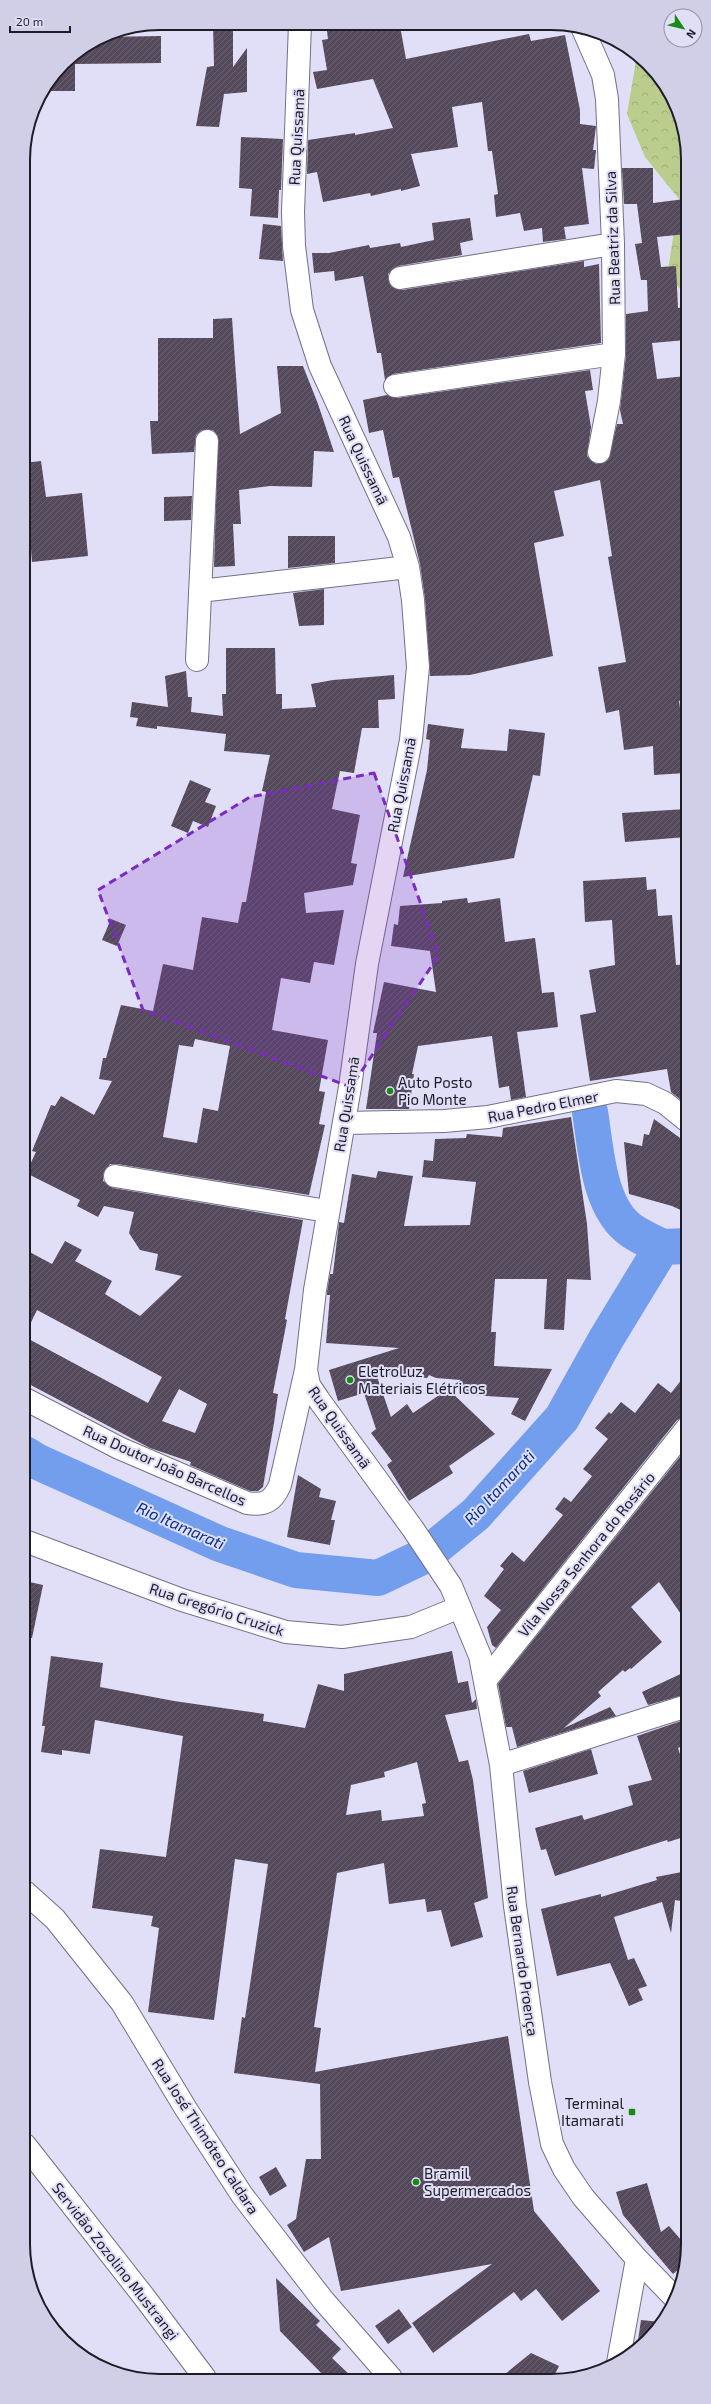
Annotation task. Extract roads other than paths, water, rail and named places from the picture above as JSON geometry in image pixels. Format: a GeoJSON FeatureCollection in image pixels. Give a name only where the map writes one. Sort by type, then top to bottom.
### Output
{"type":"FeatureCollection","features":[{"type":"Feature","properties":{"kind":"street","name":"Rua Quissamã"},"geometry":{"type":"LineString","coordinates":[[300,30],[293,212],[294,252],[302,310],[320,366],[388,512],[408,567],[417,633],[416,699],[404,781],[380,893],[367,964],[344,1123],[327,1211],[315,1290],[306,1370],[309,1385],[319,1400],[413,1529],[451,1586]]}},
{"type":"Feature","properties":{"kind":"street","name":"Rua Beatriz da Silva"},"geometry":{"type":"LineString","coordinates":[[586,35],[603,75],[607,99],[613,244],[614,354],[609,401],[599,452]]}},
{"type":"Feature","properties":{"kind":"street"},"geometry":{"type":"LineString","coordinates":[[400,278],[613,244]]}},
{"type":"Feature","properties":{"kind":"street"},"geometry":{"type":"LineString","coordinates":[[394,386],[614,354]]}},
{"type":"Feature","properties":{"kind":"street"},"geometry":{"type":"LineString","coordinates":[[197,660],[207,440]]}},
{"type":"Feature","properties":{"kind":"street"},"geometry":{"type":"LineString","coordinates":[[200,591],[408,567]]}},
{"type":"Feature","properties":{"kind":"street","name":"Rua Pedro Elmer"},"geometry":{"type":"LineString","coordinates":[[344,1123],[444,1121],[488,1117],[584,1097],[627,1091],[646,1094],[665,1103],[681,1116]]}},
{"type":"Feature","properties":{"kind":"street"},"geometry":{"type":"LineString","coordinates":[[115,1176],[327,1211]]}},
{"type":"Feature","properties":{"kind":"street","name":"Rua Doutor João Barcellos"},"geometry":{"type":"LineString","coordinates":[[30,1402],[119,1448],[247,1504],[257,1505],[265,1504],[271,1500],[280,1485],[306,1370]]}},
{"type":"Feature","properties":{"kind":"street","name":"Vila Nossa Senhora do Rosário"},"geometry":{"type":"LineString","coordinates":[[485,1681],[681,1436]]}},
{"type":"Feature","properties":{"kind":"street","name":"Rua Gregório Cruzick"},"geometry":{"type":"LineString","coordinates":[[30,1543],[182,1600],[286,1632],[342,1637],[404,1628],[460,1607]]}},
{"type":"Feature","properties":{"kind":"street","name":"Rua Bernardo Proença"},"geometry":{"type":"LineString","coordinates":[[451,1586],[480,1656],[501,1765],[515,1906],[540,2082],[552,2144],[564,2169],[583,2197],[637,2259],[671,2294]]}},
{"type":"Feature","properties":{"kind":"street"},"geometry":{"type":"LineString","coordinates":[[501,1765],[681,1708]]}},
{"type":"Feature","properties":{"kind":"street","name":"Rua José Thimóteo Caldara"},"geometry":{"type":"LineString","coordinates":[[30,1896],[56,1919],[122,2003],[186,2109],[242,2196],[323,2300],[388,2374]]}},
{"type":"Feature","properties":{"kind":"street","name":"Servidão Zozolino Mustrangi"},"geometry":{"type":"LineString","coordinates":[[30,2150],[202,2374]]}},
{"type":"Feature","properties":{"kind":"street"},"geometry":{"type":"LineString","coordinates":[[620,2354],[637,2259]]}},
{"type":"Feature","properties":{"kind":"waterway","name":"Rio Itamarati"},"geometry":{"type":"LineString","coordinates":[[590,1112],[600,1176],[605,1193],[612,1208],[621,1221],[632,1231],[662,1247]]}},
{"type":"Feature","properties":{"kind":"waterway","name":"Rio Itamarati"},"geometry":{"type":"LineString","coordinates":[[30,1457],[220,1544],[296,1570],[378,1578],[426,1555],[476,1514],[562,1418],[606,1339],[662,1247],[681,1246]]}},
{"type":"Feature","properties":{"kind":"place","name":"Auto Posto Pio Monte"},"geometry":{"type":"Point","coordinates":[390,1091]}},
{"type":"Feature","properties":{"kind":"place","name":"EletroLuz Materiais Elétricos"},"geometry":{"type":"Point","coordinates":[350,1380]}},
{"type":"Feature","properties":{"kind":"place","name":"Terminal Itamarati"},"geometry":{"type":"Point","coordinates":[632,2112]}},
{"type":"Feature","properties":{"kind":"place","name":"Bramil Supermercados"},"geometry":{"type":"Point","coordinates":[416,2182]}}]}
